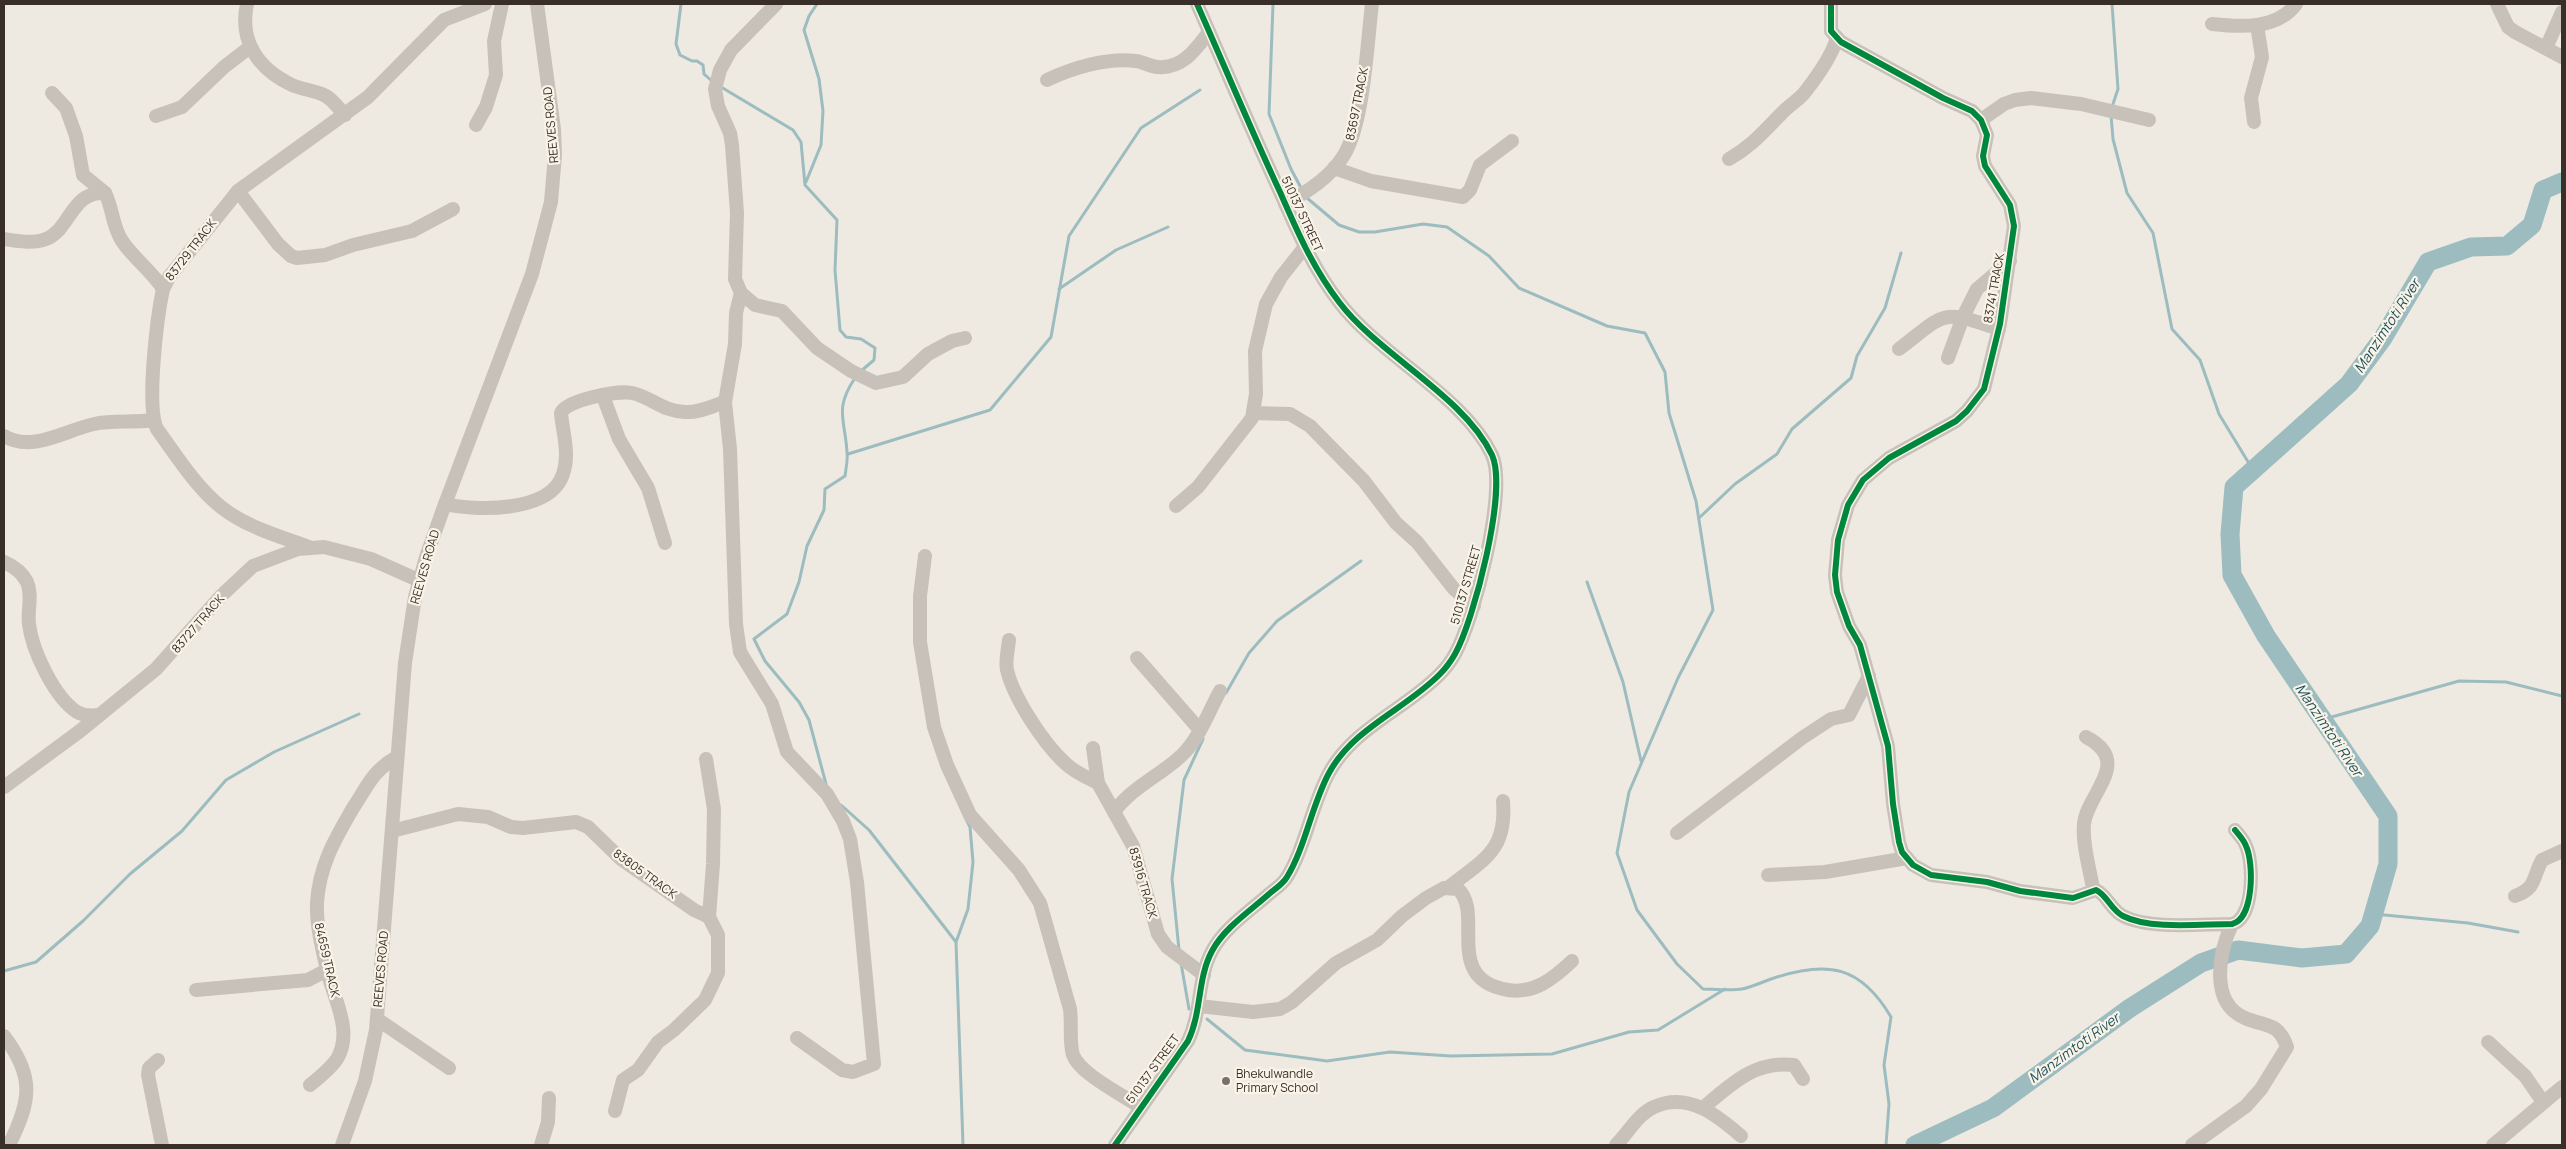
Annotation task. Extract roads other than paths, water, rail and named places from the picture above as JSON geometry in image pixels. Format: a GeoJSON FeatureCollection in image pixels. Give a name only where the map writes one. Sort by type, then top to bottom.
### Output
{"type":"FeatureCollection","features":[{"type":"Feature","properties":{"kind":"street"},"geometry":{"type":"LineString","coordinates":[[247,4],[245,31],[250,48],[264,66],[292,84],[326,96],[345,115]]}},
{"type":"Feature","properties":{"kind":"street","name":"83729 TRACK"},"geometry":{"type":"LineString","coordinates":[[153,420],[152,391],[163,290],[169,277],[238,192],[345,115],[376,90],[444,20],[485,4]]}},
{"type":"Feature","properties":{"kind":"street"},"geometry":{"type":"LineString","coordinates":[[476,125],[486,107],[496,75],[494,41],[502,4]]}},
{"type":"Feature","properties":{"kind":"street","name":"REEVES ROAD"},"geometry":{"type":"LineString","coordinates":[[342,1145],[364,1081],[377,1020],[408,634],[418,580],[532,274],[552,202],[555,155],[554,129],[538,4]]}},
{"type":"Feature","properties":{"kind":"street"},"geometry":{"type":"LineString","coordinates":[[776,4],[731,50],[720,70],[715,89],[718,106],[726,122],[732,145],[737,213],[735,279],[741,293],[755,305],[782,311],[817,348],[851,371],[876,383],[903,377],[928,354],[952,341],[965,338]]}},
{"type":"Feature","properties":{"kind":"street","name":"510137 STREET"},"geometry":{"type":"LineString","coordinates":[[1115,1145],[1188,1041],[1195,1026],[1204,975],[1210,956],[1218,942],[1285,880],[1329,771],[1351,744],[1432,682],[1456,653],[1474,606],[1496,508],[1497,479],[1492,455],[1478,433],[1462,415],[1341,305],[1304,248],[1197,4]]}},
{"type":"Feature","properties":{"kind":"street","name":"83697 TRACK"},"geometry":{"type":"LineString","coordinates":[[1285,204],[1305,194],[1334,168],[1344,156],[1353,133],[1363,86],[1372,4]]}},
{"type":"Feature","properties":{"kind":"street"},"geometry":{"type":"LineString","coordinates":[[1831,4],[1830,25],[1837,38],[1886,68],[1972,111],[1981,120],[2004,104],[2031,98],[2081,104],[2149,120]]}},
{"type":"Feature","properties":{"kind":"street"},"geometry":{"type":"LineString","coordinates":[[2212,24],[2242,27],[2254,25],[2280,17],[2296,4]]}},
{"type":"Feature","properties":{"kind":"street"},"geometry":{"type":"LineString","coordinates":[[2497,4],[2508,27],[2562,56]]}},
{"type":"Feature","properties":{"kind":"street"},"geometry":{"type":"LineString","coordinates":[[2546,48],[2562,12]]}},
{"type":"Feature","properties":{"kind":"street"},"geometry":{"type":"LineString","coordinates":[[2254,25],[2262,57],[2251,98],[2254,122]]}},
{"type":"Feature","properties":{"kind":"street"},"geometry":{"type":"LineString","coordinates":[[1047,80],[1062,73],[1105,62],[1137,61],[1157,68],[1173,66],[1196,49],[1209,32]]}},
{"type":"Feature","properties":{"kind":"street"},"geometry":{"type":"LineString","coordinates":[[1729,159],[1748,148],[1804,92],[1832,53],[1837,38]]}},
{"type":"Feature","properties":{"kind":"street"},"geometry":{"type":"LineString","coordinates":[[156,116],[182,107],[224,67],[250,48]]}},
{"type":"Feature","properties":{"kind":"street"},"geometry":{"type":"LineString","coordinates":[[52,93],[66,108],[76,136],[83,175],[105,193],[116,231],[123,242],[151,271],[163,290]]}},
{"type":"Feature","properties":{"kind":"street","name":"83741 TRACK"},"geometry":{"type":"LineString","coordinates":[[1907,858],[1902,852],[1896,826],[1888,746],[1860,645],[1849,626],[1840,602],[1835,575],[1836,555],[1843,520],[1853,494],[1863,480],[1889,458],[1956,421],[1967,411],[1986,382],[1999,329],[2014,237],[2013,218],[2006,197],[1985,166],[1983,156],[1987,135],[1981,120]]}},
{"type":"Feature","properties":{"kind":"street"},"geometry":{"type":"LineString","coordinates":[[1334,168],[1371,181],[1463,197],[1470,190],[1480,165],[1512,141]]}},
{"type":"Feature","properties":{"kind":"street"},"geometry":{"type":"LineString","coordinates":[[238,192],[278,244],[291,256],[297,258],[325,254],[353,245],[412,231],[454,209]]}},
{"type":"Feature","properties":{"kind":"street"},"geometry":{"type":"LineString","coordinates":[[4,238],[32,241],[47,239],[59,229],[70,213],[88,196],[105,193]]}},
{"type":"Feature","properties":{"kind":"street"},"geometry":{"type":"LineString","coordinates":[[1176,506],[1198,487],[1252,418],[1256,394],[1255,351],[1266,304],[1281,277],[1304,248]]}},
{"type":"Feature","properties":{"kind":"street"},"geometry":{"type":"LineString","coordinates":[[1948,358],[1971,299],[1982,282],[2010,261]]}},
{"type":"Feature","properties":{"kind":"street"},"geometry":{"type":"LineString","coordinates":[[741,293],[736,312],[735,344],[725,402],[730,449],[734,592],[738,640],[744,660],[772,704],[787,752],[827,794],[843,821],[850,839],[857,882],[874,1064],[853,1072],[842,1070],[796,1038]]}},
{"type":"Feature","properties":{"kind":"street"},"geometry":{"type":"LineString","coordinates":[[1899,349],[1939,318],[1963,317],[1999,329]]}},
{"type":"Feature","properties":{"kind":"street"},"geometry":{"type":"LineString","coordinates":[[445,504],[471,509],[496,508],[530,501],[552,491],[559,484],[565,465],[566,450],[562,410],[570,404],[603,396],[631,393],[664,409],[685,412],[696,412],[725,402]]}},
{"type":"Feature","properties":{"kind":"street"},"geometry":{"type":"LineString","coordinates":[[603,396],[618,439],[648,488],[665,543]]}},
{"type":"Feature","properties":{"kind":"street"},"geometry":{"type":"LineString","coordinates":[[1253,413],[1290,414],[1310,426],[1364,481],[1396,523],[1417,542],[1454,589],[1474,606]]}},
{"type":"Feature","properties":{"kind":"street"},"geometry":{"type":"LineString","coordinates":[[4,436],[12,441],[24,442],[56,437],[93,424],[153,420],[205,492],[222,508],[258,528],[309,546]]}},
{"type":"Feature","properties":{"kind":"street","name":"83727 TRACK"},"geometry":{"type":"LineString","coordinates":[[4,788],[99,716],[172,654],[203,616],[246,571],[269,558],[309,546],[356,554],[418,580]]}},
{"type":"Feature","properties":{"kind":"street"},"geometry":{"type":"LineString","coordinates":[[925,556],[920,596],[920,642],[934,727],[947,765],[970,815],[1019,870],[1040,903],[1070,1008],[1073,1025],[1072,1048],[1076,1061],[1090,1076],[1140,1107]]}},
{"type":"Feature","properties":{"kind":"street"},"geometry":{"type":"LineString","coordinates":[[4,562],[14,567],[26,580],[30,596],[31,634],[42,664],[50,679],[76,711],[89,716],[99,716]]}},
{"type":"Feature","properties":{"kind":"street"},"geometry":{"type":"LineString","coordinates":[[1009,640],[1007,670],[1023,705],[1059,757],[1076,772],[1098,783]]}},
{"type":"Feature","properties":{"kind":"street"},"geometry":{"type":"LineString","coordinates":[[1137,658],[1199,729]]}},
{"type":"Feature","properties":{"kind":"street"},"geometry":{"type":"LineString","coordinates":[[1677,833],[1802,738],[1831,719],[1849,715],[1869,676]]}},
{"type":"Feature","properties":{"kind":"street"},"geometry":{"type":"LineString","coordinates":[[1114,812],[1134,790],[1169,768],[1185,753],[1220,691]]}},
{"type":"Feature","properties":{"kind":"street"},"geometry":{"type":"LineString","coordinates":[[2086,737],[2100,746],[2107,759],[2104,777],[2084,822],[2093,890]]}},
{"type":"Feature","properties":{"kind":"street","name":"83916 TRACK"},"geometry":{"type":"LineString","coordinates":[[1093,748],[1098,783],[1136,853],[1158,934],[1167,947],[1191,963],[1204,975]]}},
{"type":"Feature","properties":{"kind":"street","name":"84659 TRACK"},"geometry":{"type":"LineString","coordinates":[[310,1085],[337,1058],[344,1040],[341,1018],[327,970],[317,914],[319,884],[324,863],[335,838],[376,772],[382,765],[397,758]]}},
{"type":"Feature","properties":{"kind":"street"},"geometry":{"type":"LineString","coordinates":[[615,1111],[623,1080],[638,1070],[658,1042],[695,1012],[705,1000],[718,973],[716,927],[704,915],[713,864],[714,809],[706,759]]}},
{"type":"Feature","properties":{"kind":"street"},"geometry":{"type":"LineString","coordinates":[[1199,1006],[1252,1012],[1280,1009],[1292,1002],[1342,959],[1377,940],[1414,906],[1448,887],[1490,853],[1499,842],[1505,822],[1503,801]]}},
{"type":"Feature","properties":{"kind":"street","name":"83805 TRACK"},"geometry":{"type":"LineString","coordinates":[[392,831],[458,814],[488,817],[511,827],[523,828],[576,822],[588,827],[621,859],[704,915]]}},
{"type":"Feature","properties":{"kind":"street"},"geometry":{"type":"LineString","coordinates":[[1768,875],[1825,872],[1907,858],[1931,875],[1987,882],[2020,891],[2073,898],[2093,890],[2100,891],[2116,912],[2133,920],[2152,924],[2232,924],[2240,921],[2242,917],[2249,899],[2251,881],[2248,852],[2235,830]]}},
{"type":"Feature","properties":{"kind":"street"},"geometry":{"type":"LineString","coordinates":[[2515,896],[2528,890],[2533,884],[2542,860],[2562,851]]}},
{"type":"Feature","properties":{"kind":"street"},"geometry":{"type":"LineString","coordinates":[[1448,887],[1458,889],[1465,899],[1468,951],[1472,963],[1484,981],[1501,989],[1520,992],[1548,982],[1572,962]]}},
{"type":"Feature","properties":{"kind":"street"},"geometry":{"type":"LineString","coordinates":[[2192,1145],[2246,1106],[2261,1089],[2287,1047],[2281,1035],[2272,1025],[2244,1018],[2225,1001],[2222,994],[2222,947],[2232,924]]}},
{"type":"Feature","properties":{"kind":"street"},"geometry":{"type":"LineString","coordinates":[[196,990],[308,980],[327,970]]}},
{"type":"Feature","properties":{"kind":"street"},"geometry":{"type":"LineString","coordinates":[[377,1020],[449,1068]]}},
{"type":"Feature","properties":{"kind":"street"},"geometry":{"type":"LineString","coordinates":[[4,1036],[22,1065],[26,1090],[23,1115],[9,1145]]}},
{"type":"Feature","properties":{"kind":"street"},"geometry":{"type":"LineString","coordinates":[[2488,1042],[2525,1076],[2543,1102]]}},
{"type":"Feature","properties":{"kind":"street"},"geometry":{"type":"LineString","coordinates":[[158,1060],[149,1068],[148,1076],[162,1145]]}},
{"type":"Feature","properties":{"kind":"street"},"geometry":{"type":"LineString","coordinates":[[1703,1108],[1737,1079],[1755,1069],[1794,1064],[1803,1078]]}},
{"type":"Feature","properties":{"kind":"street"},"geometry":{"type":"LineString","coordinates":[[2494,1145],[2562,1087]]}},
{"type":"Feature","properties":{"kind":"street"},"geometry":{"type":"LineString","coordinates":[[541,1145],[548,1122],[550,1098]]}},
{"type":"Feature","properties":{"kind":"street"},"geometry":{"type":"LineString","coordinates":[[1616,1145],[1634,1124],[1654,1106],[1679,1103],[1703,1108],[1717,1116],[1741,1136]]}},
{"type":"Feature","properties":{"kind":"waterway"},"geometry":{"type":"LineString","coordinates":[[681,4],[676,44],[680,55],[703,65],[704,74],[713,82]]}},
{"type":"Feature","properties":{"kind":"waterway"},"geometry":{"type":"LineString","coordinates":[[806,182],[821,145],[823,111],[819,79],[804,30],[809,16],[817,4]]}},
{"type":"Feature","properties":{"kind":"waterway"},"geometry":{"type":"LineString","coordinates":[[1273,4],[1269,114],[1291,169],[1300,186]]}},
{"type":"Feature","properties":{"kind":"waterway"},"geometry":{"type":"LineString","coordinates":[[2112,4],[2118,89],[2112,107]]}},
{"type":"Feature","properties":{"kind":"waterway"},"geometry":{"type":"LineString","coordinates":[[721,87],[793,130],[801,142],[805,185],[837,220],[835,270],[840,330],[846,337],[861,339],[875,348],[874,360],[861,371]]}},
{"type":"Feature","properties":{"kind":"waterway"},"geometry":{"type":"LineString","coordinates":[[848,454],[990,410],[1051,337],[1069,236],[1141,128],[1200,90]]}},
{"type":"Feature","properties":{"kind":"waterway"},"geometry":{"type":"LineString","coordinates":[[2111,115],[2113,139],[2127,193],[2153,233],[2172,329],[2200,360],[2219,414],[2253,470]]}},
{"type":"Feature","properties":{"kind":"waterway","name":"Manzimtoti River"},"geometry":{"type":"LineString","coordinates":[[1915,1145],[1993,1108],[2130,1008],[2201,963],[2238,950],[2302,958],[2346,954],[2370,926],[2388,864],[2388,816],[2266,636],[2232,575],[2230,534],[2234,487],[2349,384],[2383,338],[2428,262],[2471,247],[2507,246],[2532,225],[2543,190],[2562,182]]}},
{"type":"Feature","properties":{"kind":"waterway"},"geometry":{"type":"LineString","coordinates":[[1307,198],[1339,225],[1359,232],[1375,232],[1423,224],[1447,227],[1489,256],[1519,288],[1607,326],[1645,333],[1665,372],[1669,413],[1696,501],[1713,610],[1678,678],[1629,792],[1617,853],[1637,910],[1677,964],[1703,989],[1742,989],[1793,972],[1827,969],[1855,978],[1868,987],[1880,1000],[1891,1017],[1884,1065],[1889,1104],[1886,1145]]}},
{"type":"Feature","properties":{"kind":"waterway"},"geometry":{"type":"LineString","coordinates":[[1059,289],[1116,250],[1168,227]]}},
{"type":"Feature","properties":{"kind":"waterway"},"geometry":{"type":"LineString","coordinates":[[1699,518],[1735,484],[1777,454],[1792,429],[1851,378],[1857,356],[1885,308],[1901,253]]}},
{"type":"Feature","properties":{"kind":"waterway"},"geometry":{"type":"LineString","coordinates":[[826,784],[809,720],[799,702],[765,661],[754,639],[787,614],[799,582],[807,546],[824,510],[825,489],[845,476],[847,455],[842,414],[845,398],[855,378]]}},
{"type":"Feature","properties":{"kind":"waterway"},"geometry":{"type":"LineString","coordinates":[[1226,693],[1249,653],[1277,621],[1361,561]]}},
{"type":"Feature","properties":{"kind":"waterway"},"geometry":{"type":"LineString","coordinates":[[1587,582],[1623,682],[1641,761]]}},
{"type":"Feature","properties":{"kind":"waterway"},"geometry":{"type":"LineString","coordinates":[[2321,720],[2459,681],[2506,682],[2562,696]]}},
{"type":"Feature","properties":{"kind":"waterway"},"geometry":{"type":"LineString","coordinates":[[4,971],[36,962],[83,921],[130,874],[182,831],[226,780],[274,752],[359,714]]}},
{"type":"Feature","properties":{"kind":"waterway"},"geometry":{"type":"LineString","coordinates":[[1179,950],[1172,879],[1184,780],[1203,739]]}},
{"type":"Feature","properties":{"kind":"waterway"},"geometry":{"type":"LineString","coordinates":[[841,805],[869,830],[956,942]]}},
{"type":"Feature","properties":{"kind":"waterway"},"geometry":{"type":"LineString","coordinates":[[963,1145],[956,942],[968,909],[973,862],[970,827],[966,819]]}},
{"type":"Feature","properties":{"kind":"waterway"},"geometry":{"type":"LineString","coordinates":[[2374,914],[2468,923],[2518,932]]}},
{"type":"Feature","properties":{"kind":"waterway"},"geometry":{"type":"LineString","coordinates":[[1181,963],[1189,1009]]}},
{"type":"Feature","properties":{"kind":"waterway"},"geometry":{"type":"LineString","coordinates":[[1207,1019],[1245,1050],[1327,1061],[1390,1052],[1451,1056],[1552,1054],[1629,1032],[1658,1030],[1725,989]]}},
{"type":"Feature","properties":{"kind":"place","name":"Bhekulwandle Primary School"},"geometry":{"type":"Point","coordinates":[1226,1081]}}]}
